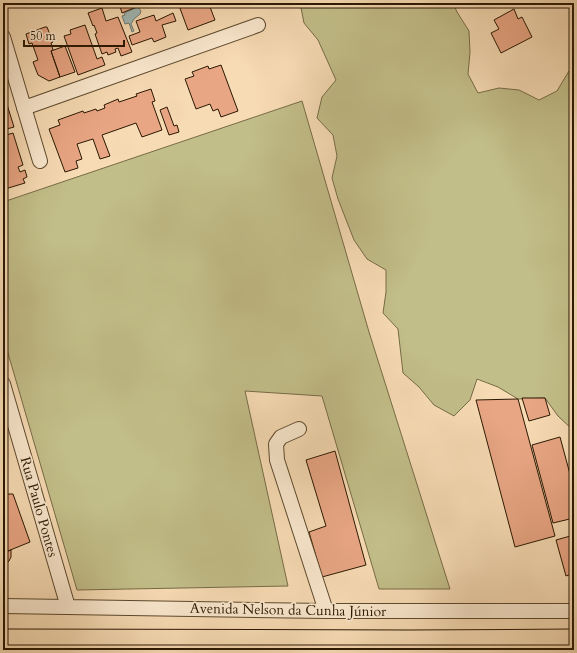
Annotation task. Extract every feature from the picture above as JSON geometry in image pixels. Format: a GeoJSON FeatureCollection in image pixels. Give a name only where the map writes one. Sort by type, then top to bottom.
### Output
{"type":"FeatureCollection","features":[{"type":"Feature","properties":{"kind":"highway"},"geometry":{"type":"LineString","coordinates":[[3,640],[574,640]]}},
{"type":"Feature","properties":{"kind":"street"},"geometry":{"type":"LineString","coordinates":[[24,108],[258,25]]}},
{"type":"Feature","properties":{"kind":"street"},"geometry":{"type":"LineString","coordinates":[[4,40],[40,161]]}},
{"type":"Feature","properties":{"kind":"street","name":"Rua Paulo Pontes"},"geometry":{"type":"LineString","coordinates":[[3,384],[68,607]]}},
{"type":"Feature","properties":{"kind":"street"},"geometry":{"type":"LineString","coordinates":[[299,429],[281,437],[276,444],[277,460],[326,611]]}},
{"type":"Feature","properties":{"kind":"street","name":"Avenida Nelson da Cunha Júnior"},"geometry":{"type":"LineString","coordinates":[[3,606],[326,611],[574,611]]}},
{"type":"Feature","properties":{"kind":"shaded area"},"geometry":{"type":"Polygon","coordinates":[[[300,3],[453,3],[469,31],[470,52],[468,74],[478,93],[499,88],[519,90],[539,100],[557,91],[569,71],[574,68],[574,431],[558,416],[545,398],[518,399],[498,387],[477,379],[470,400],[454,416],[434,405],[419,387],[403,373],[398,329],[383,313],[386,292],[386,270],[367,259],[354,240],[338,199],[332,178],[337,156],[333,135],[317,118],[322,97],[336,80],[318,40],[304,23],[300,3]]]}},
{"type":"Feature","properties":{"kind":"shaded area"},"geometry":{"type":"Polygon","coordinates":[[[302,101],[369,332],[450,589],[379,589],[322,396],[245,391],[288,586],[77,590],[3,336],[3,202],[302,101]]]}},
{"type":"Feature","properties":{"kind":"water"},"geometry":{"type":"Polygon","coordinates":[[[138,7],[141,11],[131,24],[134,31],[132,32],[129,23],[125,24],[122,16],[125,15],[124,13],[138,7]]]}},
{"type":"Feature","properties":{"kind":"building"},"geometry":{"type":"Polygon","coordinates":[[[119,3],[133,3],[134,8],[122,13],[119,3]]]}},
{"type":"Feature","properties":{"kind":"building"},"geometry":{"type":"Polygon","coordinates":[[[178,3],[207,3],[215,20],[188,30],[178,3]]]}},
{"type":"Feature","properties":{"kind":"building"},"geometry":{"type":"Polygon","coordinates":[[[102,8],[106,21],[118,17],[132,52],[121,56],[118,48],[115,49],[116,52],[108,55],[107,52],[102,54],[95,34],[97,33],[88,13],[102,8]]]}},
{"type":"Feature","properties":{"kind":"building"},"geometry":{"type":"Polygon","coordinates":[[[514,9],[518,19],[522,17],[532,37],[501,53],[491,33],[499,29],[494,20],[514,9]]]}},
{"type":"Feature","properties":{"kind":"building"},"geometry":{"type":"Polygon","coordinates":[[[173,13],[176,21],[162,25],[166,37],[154,42],[152,38],[132,45],[129,36],[140,32],[136,21],[154,15],[156,21],[173,13]]]}},
{"type":"Feature","properties":{"kind":"building"},"geometry":{"type":"Polygon","coordinates":[[[85,25],[97,59],[102,57],[105,65],[78,75],[64,36],[71,34],[70,30],[85,25]]]}},
{"type":"Feature","properties":{"kind":"building"},"geometry":{"type":"Polygon","coordinates":[[[47,27],[53,42],[51,43],[53,50],[51,51],[60,77],[49,81],[38,75],[33,62],[38,60],[32,43],[29,44],[26,34],[47,27]]]}},
{"type":"Feature","properties":{"kind":"building"},"geometry":{"type":"Polygon","coordinates":[[[65,46],[75,72],[60,77],[51,51],[65,46]]]}},
{"type":"Feature","properties":{"kind":"building"},"geometry":{"type":"Polygon","coordinates":[[[221,65],[238,111],[221,117],[218,109],[213,111],[210,104],[196,109],[185,79],[194,76],[192,72],[208,66],[209,69],[221,65]]]}},
{"type":"Feature","properties":{"kind":"building"},"geometry":{"type":"Polygon","coordinates":[[[151,89],[155,101],[152,102],[162,130],[142,137],[136,123],[102,135],[110,156],[100,159],[93,139],[77,144],[82,159],[76,161],[78,168],[65,172],[49,129],[60,125],[58,120],[83,111],[84,113],[96,109],[97,111],[105,108],[104,105],[118,99],[119,102],[137,96],[136,94],[151,89]]]}},
{"type":"Feature","properties":{"kind":"building"},"geometry":{"type":"Polygon","coordinates":[[[3,98],[5,98],[14,127],[3,130],[3,98]]]}},
{"type":"Feature","properties":{"kind":"building"},"geometry":{"type":"Polygon","coordinates":[[[167,107],[174,126],[177,125],[179,132],[169,135],[160,110],[167,107]]]}},
{"type":"Feature","properties":{"kind":"building"},"geometry":{"type":"Polygon","coordinates":[[[13,133],[23,165],[18,167],[20,172],[25,170],[27,177],[23,179],[25,183],[5,189],[3,182],[3,136],[13,133]]]}},
{"type":"Feature","properties":{"kind":"building"},"geometry":{"type":"Polygon","coordinates":[[[522,398],[545,398],[550,415],[529,421],[522,398]]]}},
{"type":"Feature","properties":{"kind":"building"},"geometry":{"type":"Polygon","coordinates":[[[518,399],[555,536],[515,547],[476,400],[518,399]]]}},
{"type":"Feature","properties":{"kind":"building"},"geometry":{"type":"Polygon","coordinates":[[[560,437],[574,489],[574,518],[553,523],[532,445],[560,437]]]}},
{"type":"Feature","properties":{"kind":"building"},"geometry":{"type":"Polygon","coordinates":[[[335,451],[366,565],[322,577],[309,532],[326,526],[306,460],[335,451]]]}},
{"type":"Feature","properties":{"kind":"building"},"geometry":{"type":"Polygon","coordinates":[[[3,494],[13,494],[30,542],[3,553],[3,494]]]}},
{"type":"Feature","properties":{"kind":"building"},"geometry":{"type":"Polygon","coordinates":[[[574,535],[574,573],[566,576],[556,540],[574,535]]]}},
{"type":"Feature","properties":{"kind":"building"},"geometry":{"type":"Polygon","coordinates":[[[11,550],[11,557],[9,561],[3,566],[3,553],[11,550]]]}}]}
